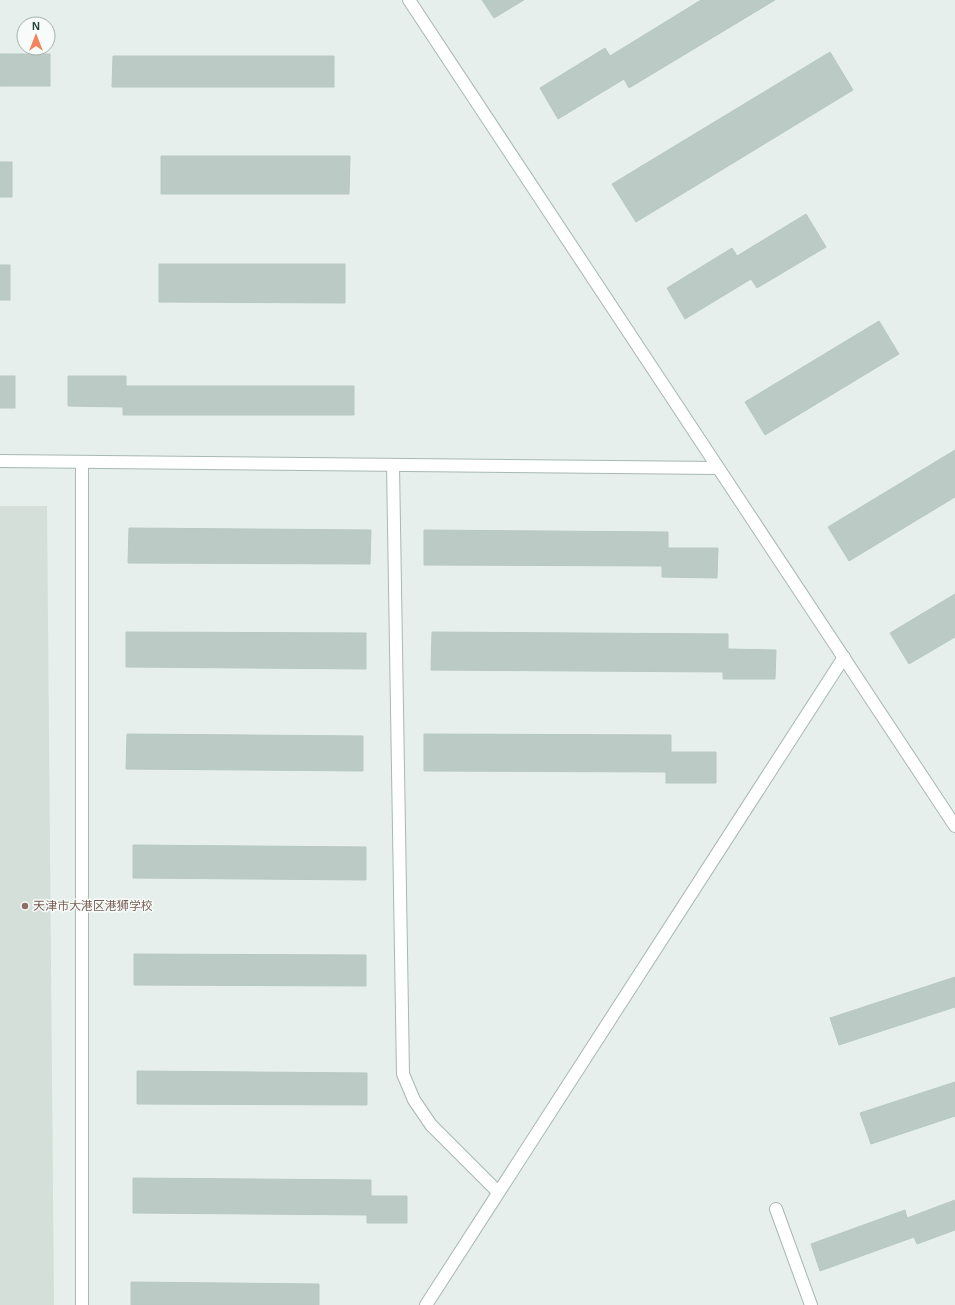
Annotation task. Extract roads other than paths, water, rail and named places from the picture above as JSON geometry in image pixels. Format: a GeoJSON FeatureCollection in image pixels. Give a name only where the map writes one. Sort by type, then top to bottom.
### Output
{"type":"FeatureCollection","features":[{"type":"Feature","properties":{"kind":"lane"},"geometry":{"type":"LineString","coordinates":[[409,0],[955,826]]}},
{"type":"Feature","properties":{"kind":"lane"},"geometry":{"type":"LineString","coordinates":[[0,461],[718,468]]}},
{"type":"Feature","properties":{"kind":"lane"},"geometry":{"type":"LineString","coordinates":[[82,462],[82,1305]]}},
{"type":"Feature","properties":{"kind":"lane"},"geometry":{"type":"LineString","coordinates":[[393,465],[403,1074],[414,1100],[431,1125],[498,1192]]}},
{"type":"Feature","properties":{"kind":"lane"},"geometry":{"type":"LineString","coordinates":[[426,1305],[844,657]]}},
{"type":"Feature","properties":{"kind":"lane"},"geometry":{"type":"LineString","coordinates":[[776,1208],[811,1305]]}},
{"type":"Feature","properties":{"kind":"place","name":"天津市大港区港狮学校"},"geometry":{"type":"Point","coordinates":[25,906]}}]}
